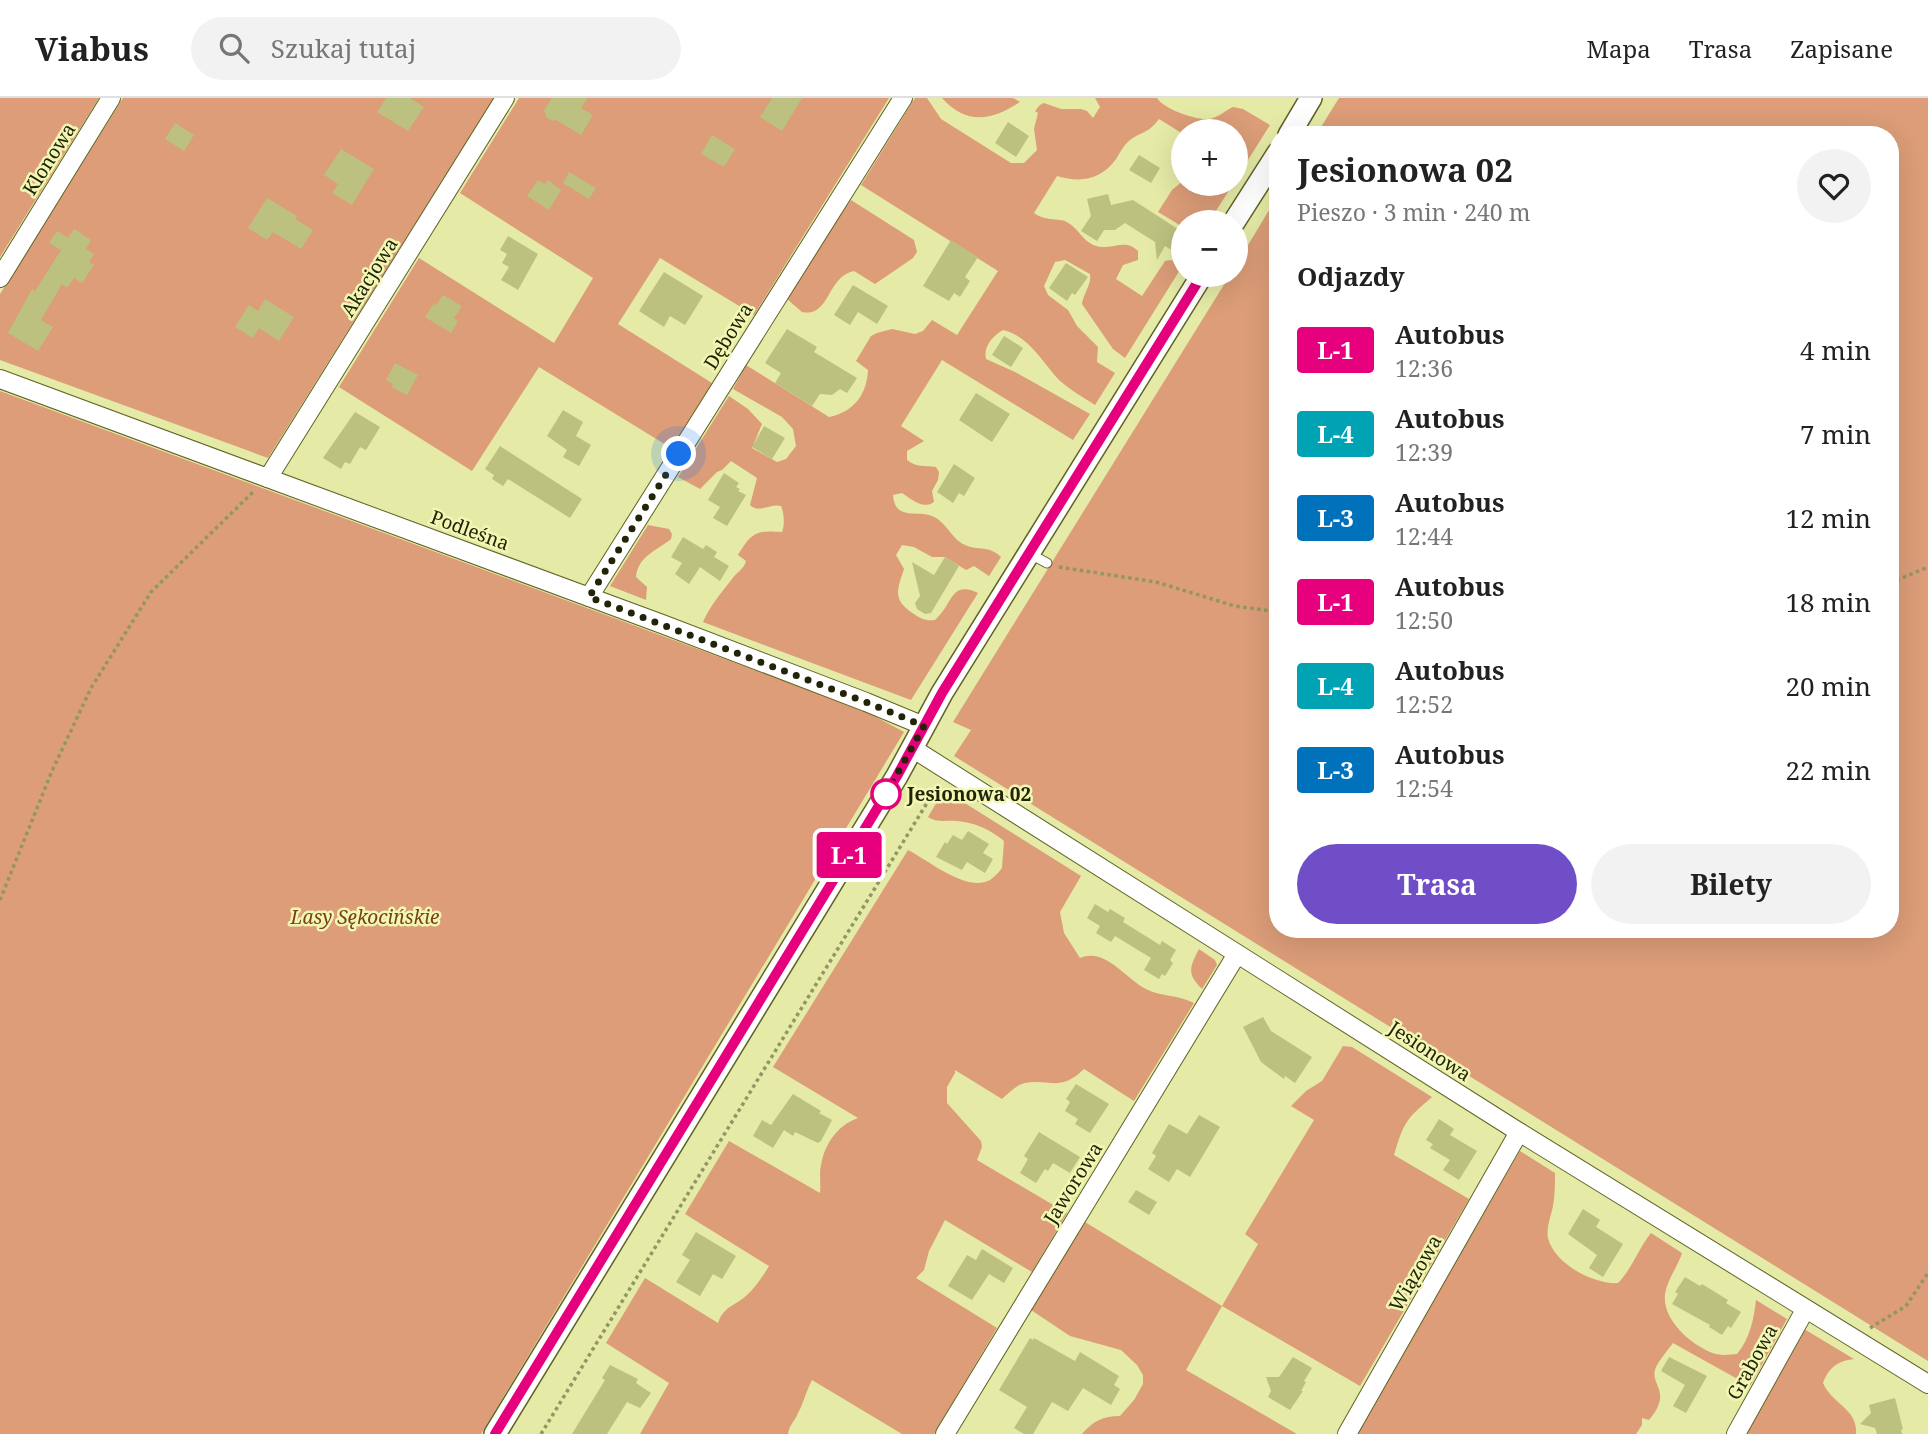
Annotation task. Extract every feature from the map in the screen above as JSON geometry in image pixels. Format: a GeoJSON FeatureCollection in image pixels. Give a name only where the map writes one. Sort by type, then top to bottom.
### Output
{"type":"FeatureCollection","features":[{"type":"Feature","properties":{"kind":"street","name":"Klonowa"},"geometry":{"type":"LineString","coordinates":[[0,278],[111,98]]}},
{"type":"Feature","properties":{"kind":"street","name":"Akacjowa"},"geometry":{"type":"LineString","coordinates":[[268,478],[505,98]]}},
{"type":"Feature","properties":{"kind":"street","name":"Dębowa"},"geometry":{"type":"LineString","coordinates":[[589,597],[903,98]]}},
{"type":"Feature","properties":{"kind":"street"},"geometry":{"type":"LineString","coordinates":[[1294,126],[1311,98]]}},
{"type":"Feature","properties":{"kind":"street"},"geometry":{"type":"LineString","coordinates":[[1242,210],[1269,167]]}},
{"type":"Feature","properties":{"kind":"street"},"geometry":{"type":"LineString","coordinates":[[495,1434],[699,1104],[897,776],[924,726],[1038,558],[1195,287]]}},
{"type":"Feature","properties":{"kind":"street","name":"Podleśna"},"geometry":{"type":"LineString","coordinates":[[0,379],[589,597],[924,726]]}},
{"type":"Feature","properties":{"kind":"street","name":"Jesionowa"},"geometry":{"type":"LineString","coordinates":[[912,748],[1519,1132],[1928,1384]]}},
{"type":"Feature","properties":{"kind":"street","name":"Jaworowa"},"geometry":{"type":"LineString","coordinates":[[945,1434],[1237,954]]}},
{"type":"Feature","properties":{"kind":"street","name":"Wiązowa"},"geometry":{"type":"LineString","coordinates":[[1347,1434],[1519,1132]]}},
{"type":"Feature","properties":{"kind":"street","name":"Grabowa"},"geometry":{"type":"LineString","coordinates":[[1735,1434],[1805,1310]]}},
{"type":"Feature","properties":{"kind":"path"},"geometry":{"type":"LineString","coordinates":[[0,900],[52,771],[91,688],[151,592],[268,478]]}},
{"type":"Feature","properties":{"kind":"path"},"geometry":{"type":"LineString","coordinates":[[1038,558],[1156,582],[1235,606],[1269,611]]}},
{"type":"Feature","properties":{"kind":"path"},"geometry":{"type":"LineString","coordinates":[[1899,579],[1928,567]]}},
{"type":"Feature","properties":{"kind":"path"},"geometry":{"type":"LineString","coordinates":[[541,1434],[947,771]]}},
{"type":"Feature","properties":{"kind":"path"},"geometry":{"type":"LineString","coordinates":[[1852,1339],[1906,1306],[1928,1273]]}},
{"type":"Feature","properties":{"kind":"green space"},"geometry":{"type":"Polygon","coordinates":[[[0,98],[99,98],[0,257],[0,98]]]}},
{"type":"Feature","properties":{"kind":"green space"},"geometry":{"type":"Polygon","coordinates":[[[123,98],[494,98],[268,458],[0,360],[0,294],[123,98]]]}},
{"type":"Feature","properties":{"kind":"green space"},"geometry":{"type":"Polygon","coordinates":[[[519,98],[889,98],[754,315],[660,258],[618,324],[712,383],[671,448],[539,367],[472,471],[339,387],[419,258],[554,343],[593,278],[460,193],[519,98]]]}},
{"type":"Feature","properties":{"kind":"green space"},"geometry":{"type":"Polygon","coordinates":[[[915,98],[927,98],[941,119],[1011,163],[1024,163],[1037,150],[1034,129],[1038,113],[1035,111],[1044,103],[1061,109],[1081,109],[1093,118],[1100,107],[1095,98],[1157,98],[1174,110],[1200,119],[1171,119],[1171,126],[1159,119],[1151,128],[1129,141],[1104,172],[1082,179],[1057,176],[1034,213],[1044,218],[1066,222],[1096,246],[1134,247],[1138,251],[1138,260],[1123,265],[1116,279],[1142,296],[1165,261],[1171,260],[1171,284],[1125,358],[1113,349],[1082,304],[1090,274],[1065,260],[1055,262],[1044,286],[1048,295],[1068,310],[1077,326],[1098,347],[1097,362],[1115,373],[1095,405],[1059,380],[1034,350],[1012,333],[1003,330],[990,342],[985,354],[986,359],[1090,414],[1073,440],[942,360],[901,426],[924,441],[907,451],[907,460],[918,465],[936,467],[939,472],[932,491],[934,502],[921,504],[902,493],[893,495],[898,508],[908,513],[932,516],[965,545],[992,551],[1001,557],[989,576],[974,566],[966,570],[945,557],[932,557],[914,547],[902,545],[896,555],[904,569],[899,599],[917,616],[935,620],[957,592],[969,590],[978,593],[911,700],[703,622],[716,600],[745,564],[746,561],[738,555],[747,541],[760,532],[782,532],[784,523],[781,506],[757,509],[750,505],[757,478],[731,461],[700,489],[678,477],[729,396],[748,409],[762,424],[752,448],[777,462],[786,459],[796,446],[793,429],[782,417],[733,389],[746,365],[829,417],[838,415],[858,401],[865,387],[868,370],[856,361],[871,336],[892,329],[915,334],[923,331],[932,320],[957,335],[998,271],[861,185],[915,98]]]}},
{"type":"Feature","properties":{"kind":"green space"},"geometry":{"type":"Polygon","coordinates":[[[942,98],[1013,98],[1020,102],[999,113],[980,117],[960,113],[942,98]]]}},
{"type":"Feature","properties":{"kind":"green space"},"geometry":{"type":"Polygon","coordinates":[[[1339,98],[1928,98],[1928,1361],[954,756],[971,730],[953,722],[1223,287],[1248,287],[1248,245],[1269,210],[1269,938],[1899,938],[1899,126],[1322,126],[1339,98]]]}},
{"type":"Feature","properties":{"kind":"green space"},"geometry":{"type":"Polygon","coordinates":[[[1233,107],[1243,109],[1269,127],[1248,160],[1248,119],[1207,119],[1233,107]]]}},
{"type":"Feature","properties":{"kind":"green space"},"geometry":{"type":"Polygon","coordinates":[[[1171,192],[1171,196],[1225,196],[1217,210],[1171,210],[1171,220],[1158,212],[1171,192]]]}},
{"type":"Feature","properties":{"kind":"green space"},"geometry":{"type":"Polygon","coordinates":[[[851,200],[914,240],[917,252],[913,258],[875,284],[854,271],[845,274],[818,309],[802,312],[787,299],[817,248],[851,200]]]}},
{"type":"Feature","properties":{"kind":"green space","name":"Lasy Sękocińskie"},"geometry":{"type":"Polygon","coordinates":[[[0,391],[863,710],[904,732],[481,1434],[0,1434],[0,391]]]}},
{"type":"Feature","properties":{"kind":"green space"},"geometry":{"type":"Polygon","coordinates":[[[648,525],[669,529],[672,534],[671,539],[644,559],[637,570],[636,577],[647,587],[646,600],[610,586],[648,525]]]}},
{"type":"Feature","properties":{"kind":"green space"},"geometry":{"type":"Polygon","coordinates":[[[944,790],[1081,876],[1060,912],[1064,933],[1080,958],[1089,956],[1107,960],[1146,989],[1194,1003],[1134,1101],[1084,1069],[1061,1083],[1022,1084],[1002,1099],[955,1070],[947,1087],[947,1103],[981,1141],[982,1147],[977,1160],[1067,1213],[1032,1272],[945,1220],[929,1251],[924,1270],[916,1278],[997,1328],[934,1434],[902,1434],[812,1380],[788,1434],[640,1434],[669,1383],[606,1343],[645,1278],[718,1323],[720,1317],[743,1299],[767,1270],[769,1266],[685,1214],[729,1141],[820,1193],[820,1168],[829,1142],[844,1125],[858,1118],[773,1067],[908,850],[948,874],[970,882],[990,880],[1002,868],[1004,841],[999,837],[969,823],[938,821],[928,817],[944,790]]]}},
{"type":"Feature","properties":{"kind":"green space"},"geometry":{"type":"Polygon","coordinates":[[[1199,949],[1215,960],[1217,965],[1202,989],[1191,971],[1199,949]]]}},
{"type":"Feature","properties":{"kind":"green space"},"geometry":{"type":"Polygon","coordinates":[[[1343,1046],[1352,1047],[1432,1097],[1407,1122],[1394,1155],[1469,1199],[1360,1386],[1222,1306],[1258,1244],[1245,1234],[1314,1120],[1291,1106],[1306,1091],[1322,1081],[1343,1046]]]}},
{"type":"Feature","properties":{"kind":"green space"},"geometry":{"type":"Polygon","coordinates":[[[1520,1151],[1555,1173],[1548,1238],[1558,1256],[1577,1271],[1598,1280],[1618,1283],[1651,1233],[1682,1253],[1666,1289],[1665,1303],[1678,1329],[1702,1348],[1717,1354],[1737,1354],[1753,1321],[1756,1300],[1787,1319],[1750,1386],[1673,1343],[1654,1373],[1660,1402],[1649,1420],[1642,1418],[1642,1425],[1636,1434],[1356,1434],[1520,1151]]]}},
{"type":"Feature","properties":{"kind":"green space"},"geometry":{"type":"Polygon","coordinates":[[[1085,1222],[1222,1306],[1186,1370],[1297,1434],[1082,1434],[1099,1420],[1120,1416],[1143,1384],[1143,1375],[1137,1365],[1121,1350],[1070,1336],[1031,1310],[1085,1222]]]}},
{"type":"Feature","properties":{"kind":"green space"},"geometry":{"type":"Polygon","coordinates":[[[1804,1329],[1854,1359],[1835,1366],[1823,1383],[1853,1418],[1856,1434],[1747,1434],[1804,1329]]]}},
{"type":"Feature","properties":{"kind":"building"},"geometry":{"type":"Polygon","coordinates":[[[386,98],[410,98],[424,107],[408,131],[377,112],[386,98]]]}},
{"type":"Feature","properties":{"kind":"building"},"geometry":{"type":"Polygon","coordinates":[[[552,98],[588,98],[581,108],[593,115],[581,135],[546,117],[544,110],[552,98]]]}},
{"type":"Feature","properties":{"kind":"building"},"geometry":{"type":"Polygon","coordinates":[[[772,98],[802,98],[782,131],[760,117],[772,98]]]}},
{"type":"Feature","properties":{"kind":"building"},"geometry":{"type":"Polygon","coordinates":[[[1008,122],[1029,136],[1016,157],[995,143],[1008,122]]]}},
{"type":"Feature","properties":{"kind":"building"},"geometry":{"type":"Polygon","coordinates":[[[175,123],[194,135],[184,151],[165,139],[175,123]]]}},
{"type":"Feature","properties":{"kind":"building"},"geometry":{"type":"Polygon","coordinates":[[[712,135],[735,149],[724,167],[701,154],[712,135]]]}},
{"type":"Feature","properties":{"kind":"building"},"geometry":{"type":"Polygon","coordinates":[[[341,149],[374,169],[352,205],[332,193],[338,184],[324,175],[341,149]]]}},
{"type":"Feature","properties":{"kind":"building"},"geometry":{"type":"Polygon","coordinates":[[[1139,155],[1160,168],[1151,183],[1129,170],[1139,155]]]}},
{"type":"Feature","properties":{"kind":"building"},"geometry":{"type":"Polygon","coordinates":[[[569,172],[596,188],[589,199],[563,183],[569,172]]]}},
{"type":"Feature","properties":{"kind":"building"},"geometry":{"type":"Polygon","coordinates":[[[538,180],[545,184],[548,180],[561,190],[549,210],[527,196],[538,180]]]}},
{"type":"Feature","properties":{"kind":"building"},"geometry":{"type":"Polygon","coordinates":[[[1108,194],[1111,205],[1133,200],[1171,225],[1171,250],[1165,246],[1157,260],[1155,242],[1125,223],[1115,230],[1104,230],[1097,241],[1081,231],[1091,216],[1087,199],[1108,194]]]}},
{"type":"Feature","properties":{"kind":"building"},"geometry":{"type":"Polygon","coordinates":[[[267,198],[297,216],[295,219],[313,230],[301,249],[273,232],[267,240],[248,228],[267,198]]]}},
{"type":"Feature","properties":{"kind":"building"},"geometry":{"type":"Polygon","coordinates":[[[74,229],[91,240],[86,249],[94,254],[89,262],[94,265],[82,283],[74,278],[67,288],[62,284],[41,320],[53,327],[38,351],[8,333],[32,289],[35,291],[61,250],[49,243],[57,231],[68,238],[74,229]]]}},
{"type":"Feature","properties":{"kind":"building"},"geometry":{"type":"Polygon","coordinates":[[[508,236],[538,254],[518,290],[501,280],[509,267],[502,263],[507,254],[500,250],[508,236]]]}},
{"type":"Feature","properties":{"kind":"building"},"geometry":{"type":"Polygon","coordinates":[[[951,240],[978,257],[965,277],[970,281],[960,297],[954,293],[949,301],[923,286],[951,240]]]}},
{"type":"Feature","properties":{"kind":"building"},"geometry":{"type":"Polygon","coordinates":[[[1066,263],[1088,277],[1067,301],[1049,288],[1066,263]]]}},
{"type":"Feature","properties":{"kind":"building"},"geometry":{"type":"Polygon","coordinates":[[[664,272],[703,296],[685,325],[670,316],[664,327],[639,311],[664,272]]]}},
{"type":"Feature","properties":{"kind":"building"},"geometry":{"type":"Polygon","coordinates":[[[853,285],[888,306],[877,324],[858,312],[850,325],[834,315],[853,285]]]}},
{"type":"Feature","properties":{"kind":"building"},"geometry":{"type":"Polygon","coordinates":[[[443,295],[462,306],[454,318],[458,321],[451,333],[425,317],[443,295]]]}},
{"type":"Feature","properties":{"kind":"building"},"geometry":{"type":"Polygon","coordinates":[[[265,299],[294,317],[279,341],[259,328],[253,338],[235,327],[249,305],[258,311],[265,299]]]}},
{"type":"Feature","properties":{"kind":"building"},"geometry":{"type":"Polygon","coordinates":[[[787,329],[817,347],[814,352],[857,378],[847,393],[840,389],[832,395],[820,394],[812,406],[775,383],[781,373],[765,363],[787,329]]]}},
{"type":"Feature","properties":{"kind":"building"},"geometry":{"type":"Polygon","coordinates":[[[1004,336],[1023,348],[1011,367],[992,355],[1004,336]]]}},
{"type":"Feature","properties":{"kind":"building"},"geometry":{"type":"Polygon","coordinates":[[[395,363],[418,375],[407,395],[391,387],[393,384],[386,380],[395,363]]]}},
{"type":"Feature","properties":{"kind":"building"},"geometry":{"type":"Polygon","coordinates":[[[976,393],[1010,414],[992,442],[959,420],[976,393]]]}},
{"type":"Feature","properties":{"kind":"building"},"geometry":{"type":"Polygon","coordinates":[[[563,410],[583,422],[576,436],[591,445],[579,466],[563,457],[567,450],[547,436],[563,410]]]}},
{"type":"Feature","properties":{"kind":"building"},"geometry":{"type":"Polygon","coordinates":[[[355,412],[380,427],[366,450],[360,447],[350,464],[345,462],[341,469],[323,458],[355,412]]]}},
{"type":"Feature","properties":{"kind":"building"},"geometry":{"type":"Polygon","coordinates":[[[764,426],[785,438],[772,459],[752,447],[764,426]]]}},
{"type":"Feature","properties":{"kind":"building"},"geometry":{"type":"Polygon","coordinates":[[[500,446],[582,499],[570,518],[508,479],[503,486],[492,479],[494,475],[485,469],[500,446]]]}},
{"type":"Feature","properties":{"kind":"building"},"geometry":{"type":"Polygon","coordinates":[[[954,464],[975,478],[964,496],[959,493],[953,503],[937,492],[954,464]]]}},
{"type":"Feature","properties":{"kind":"building"},"geometry":{"type":"Polygon","coordinates":[[[724,473],[739,483],[736,487],[740,489],[738,491],[746,495],[727,526],[713,518],[720,507],[708,500],[724,473]]]}},
{"type":"Feature","properties":{"kind":"building"},"geometry":{"type":"Polygon","coordinates":[[[683,537],[703,549],[706,545],[717,552],[714,557],[729,566],[720,581],[700,567],[689,584],[675,574],[682,563],[671,557],[683,537]]]}},
{"type":"Feature","properties":{"kind":"building"},"geometry":{"type":"Polygon","coordinates":[[[945,557],[959,566],[931,613],[925,614],[917,609],[915,603],[920,596],[912,562],[934,575],[945,557]]]}},
{"type":"Feature","properties":{"kind":"building"},"geometry":{"type":"Polygon","coordinates":[[[968,831],[989,844],[983,853],[993,859],[985,873],[967,862],[962,870],[936,857],[953,835],[962,840],[968,831]]]}},
{"type":"Feature","properties":{"kind":"building"},"geometry":{"type":"Polygon","coordinates":[[[1095,904],[1125,918],[1123,922],[1160,945],[1162,941],[1176,950],[1170,960],[1173,963],[1165,976],[1162,974],[1159,979],[1144,970],[1151,958],[1115,936],[1111,942],[1096,933],[1100,926],[1087,918],[1095,904]]]}},
{"type":"Feature","properties":{"kind":"building"},"geometry":{"type":"Polygon","coordinates":[[[1263,1017],[1271,1031],[1312,1057],[1295,1083],[1285,1076],[1284,1079],[1261,1062],[1243,1027],[1263,1017]]]}},
{"type":"Feature","properties":{"kind":"building"},"geometry":{"type":"Polygon","coordinates":[[[1076,1084],[1109,1104],[1090,1133],[1075,1124],[1078,1119],[1065,1111],[1070,1102],[1066,1099],[1076,1084]]]}},
{"type":"Feature","properties":{"kind":"building"},"geometry":{"type":"Polygon","coordinates":[[[793,1094],[832,1120],[821,1141],[818,1143],[795,1132],[793,1136],[784,1130],[773,1148],[753,1136],[762,1120],[771,1125],[793,1094]]]}},
{"type":"Feature","properties":{"kind":"building"},"geometry":{"type":"Polygon","coordinates":[[[1199,1115],[1220,1127],[1190,1177],[1177,1169],[1169,1182],[1148,1169],[1156,1156],[1152,1153],[1169,1124],[1187,1134],[1199,1115]]]}},
{"type":"Feature","properties":{"kind":"building"},"geometry":{"type":"Polygon","coordinates":[[[1439,1119],[1454,1129],[1450,1135],[1477,1151],[1459,1180],[1443,1170],[1450,1160],[1430,1148],[1433,1144],[1426,1140],[1439,1119]]]}},
{"type":"Feature","properties":{"kind":"building"},"geometry":{"type":"Polygon","coordinates":[[[1039,1132],[1080,1157],[1070,1173],[1053,1163],[1048,1171],[1045,1169],[1036,1183],[1020,1173],[1028,1159],[1024,1156],[1039,1132]]]}},
{"type":"Feature","properties":{"kind":"building"},"geometry":{"type":"Polygon","coordinates":[[[1136,1190],[1157,1202],[1149,1215],[1128,1202],[1136,1190]]]}},
{"type":"Feature","properties":{"kind":"building"},"geometry":{"type":"Polygon","coordinates":[[[1583,1209],[1600,1220],[1596,1227],[1623,1244],[1603,1277],[1589,1268],[1597,1255],[1568,1234],[1583,1209]]]}},
{"type":"Feature","properties":{"kind":"building"},"geometry":{"type":"Polygon","coordinates":[[[696,1232],[736,1256],[722,1279],[713,1274],[700,1296],[676,1282],[690,1260],[682,1255],[696,1232]]]}},
{"type":"Feature","properties":{"kind":"building"},"geometry":{"type":"Polygon","coordinates":[[[982,1249],[1013,1268],[1004,1283],[989,1274],[972,1300],[948,1286],[967,1255],[976,1260],[982,1249]]]}},
{"type":"Feature","properties":{"kind":"building"},"geometry":{"type":"Polygon","coordinates":[[[1685,1277],[1728,1300],[1726,1303],[1741,1312],[1731,1328],[1728,1326],[1722,1335],[1709,1327],[1710,1325],[1672,1304],[1678,1294],[1675,1292],[1685,1277]]]}},
{"type":"Feature","properties":{"kind":"building"},"geometry":{"type":"Polygon","coordinates":[[[1030,1338],[1075,1361],[1080,1352],[1119,1376],[1114,1385],[1120,1389],[1111,1405],[1083,1388],[1068,1411],[1052,1402],[1033,1434],[1024,1434],[1014,1428],[1027,1407],[999,1390],[1030,1338]]]}},
{"type":"Feature","properties":{"kind":"building"},"geometry":{"type":"Polygon","coordinates":[[[1293,1357],[1312,1368],[1304,1381],[1303,1391],[1290,1410],[1268,1397],[1271,1391],[1266,1377],[1279,1377],[1293,1357]]]}},
{"type":"Feature","properties":{"kind":"building"},"geometry":{"type":"Polygon","coordinates":[[[1669,1357],[1707,1376],[1686,1413],[1673,1406],[1685,1385],[1661,1371],[1669,1357]]]}},
{"type":"Feature","properties":{"kind":"building"},"geometry":{"type":"Polygon","coordinates":[[[610,1365],[638,1379],[636,1383],[651,1393],[640,1408],[627,1402],[607,1434],[572,1434],[605,1380],[602,1378],[610,1365]]]}},
{"type":"Feature","properties":{"kind":"building"},"geometry":{"type":"Polygon","coordinates":[[[1895,1398],[1902,1434],[1877,1434],[1875,1428],[1860,1424],[1871,1413],[1869,1405],[1895,1398]]]}},
{"type":"Feature","properties":{"kind":"bus line","name":"L-1"},"geometry":{"type":"LineString","coordinates":[[495,1434],[897,776],[942,693],[1195,287]]}},
{"type":"Feature","properties":{"kind":"place","name":"Jesionowa 02"},"geometry":{"type":"Point","coordinates":[886,794]}},
{"type":"Feature","properties":{"kind":"route"},"geometry":{"type":"LineString","coordinates":[[679,454],[589,597],[924,726],[886,794]]}}]}
